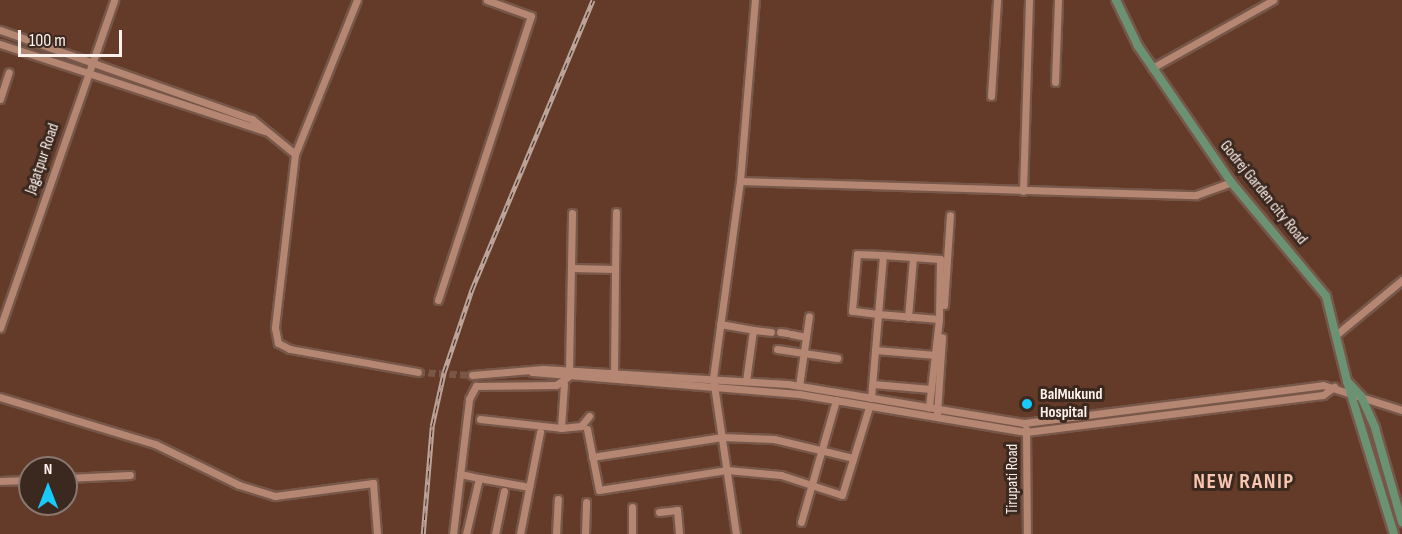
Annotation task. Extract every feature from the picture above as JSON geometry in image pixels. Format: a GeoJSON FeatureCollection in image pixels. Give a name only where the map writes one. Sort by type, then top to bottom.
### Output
{"type":"FeatureCollection","features":[{"type":"Feature","properties":{"kind":"main road","name":"Godrej Garden city Road"},"geometry":{"type":"LineString","coordinates":[[1116,0],[1152,68],[1231,182],[1326,296],[1337,334],[1348,393]]}},
{"type":"Feature","properties":{"kind":"main road"},"geometry":{"type":"LineString","coordinates":[[1347,381],[1361,396],[1402,522]]}},
{"type":"Feature","properties":{"kind":"main road"},"geometry":{"type":"LineString","coordinates":[[1348,393],[1364,422],[1394,534]]}},
{"type":"Feature","properties":{"kind":"street","name":"Jagatpur Road"},"geometry":{"type":"LineString","coordinates":[[0,328],[86,75],[114,0]]}},
{"type":"Feature","properties":{"kind":"street"},"geometry":{"type":"LineString","coordinates":[[357,0],[295,154],[278,343],[418,372]]}},
{"type":"Feature","properties":{"kind":"street"},"geometry":{"type":"LineString","coordinates":[[438,300],[531,16],[487,0]]}},
{"type":"Feature","properties":{"kind":"street"},"geometry":{"type":"LineString","coordinates":[[736,534],[713,378],[740,182],[755,0]]}},
{"type":"Feature","properties":{"kind":"street"},"geometry":{"type":"LineString","coordinates":[[992,96],[997,0]]}},
{"type":"Feature","properties":{"kind":"street"},"geometry":{"type":"LineString","coordinates":[[1023,191],[1029,0]]}},
{"type":"Feature","properties":{"kind":"street"},"geometry":{"type":"LineString","coordinates":[[1055,82],[1058,0]]}},
{"type":"Feature","properties":{"kind":"street"},"geometry":{"type":"LineString","coordinates":[[1152,68],[1273,0]]}},
{"type":"Feature","properties":{"kind":"street"},"geometry":{"type":"LineString","coordinates":[[0,30],[252,119],[295,154]]}},
{"type":"Feature","properties":{"kind":"street"},"geometry":{"type":"LineString","coordinates":[[0,44],[193,111],[265,131]]}},
{"type":"Feature","properties":{"kind":"street"},"geometry":{"type":"LineString","coordinates":[[0,99],[9,72]]}},
{"type":"Feature","properties":{"kind":"street"},"geometry":{"type":"LineString","coordinates":[[193,111],[198,99]]}},
{"type":"Feature","properties":{"kind":"street"},"geometry":{"type":"LineString","coordinates":[[740,182],[1196,195],[1231,182]]}},
{"type":"Feature","properties":{"kind":"street"},"geometry":{"type":"LineString","coordinates":[[614,372],[616,212]]}},
{"type":"Feature","properties":{"kind":"street"},"geometry":{"type":"LineString","coordinates":[[561,428],[564,384],[568,374],[572,213]]}},
{"type":"Feature","properties":{"kind":"street"},"geometry":{"type":"LineString","coordinates":[[933,408],[950,215]]}},
{"type":"Feature","properties":{"kind":"street"},"geometry":{"type":"LineString","coordinates":[[937,418],[933,408],[932,389],[939,319],[942,260],[856,255],[850,308],[878,314],[939,319]]}},
{"type":"Feature","properties":{"kind":"street"},"geometry":{"type":"LineString","coordinates":[[871,398],[883,255]]}},
{"type":"Feature","properties":{"kind":"street"},"geometry":{"type":"LineString","coordinates":[[908,317],[913,257]]}},
{"type":"Feature","properties":{"kind":"street"},"geometry":{"type":"LineString","coordinates":[[571,268],[615,269]]}},
{"type":"Feature","properties":{"kind":"street"},"geometry":{"type":"LineString","coordinates":[[1337,334],[1402,280]]}},
{"type":"Feature","properties":{"kind":"street"},"geometry":{"type":"LineString","coordinates":[[799,386],[809,316]]}},
{"type":"Feature","properties":{"kind":"street"},"geometry":{"type":"LineString","coordinates":[[720,324],[771,332]]}},
{"type":"Feature","properties":{"kind":"street"},"geometry":{"type":"LineString","coordinates":[[746,381],[753,330]]}},
{"type":"Feature","properties":{"kind":"street"},"geometry":{"type":"LineString","coordinates":[[786,333],[806,337]]}},
{"type":"Feature","properties":{"kind":"street"},"geometry":{"type":"LineString","coordinates":[[777,349],[837,358]]}},
{"type":"Feature","properties":{"kind":"street"},"geometry":{"type":"LineString","coordinates":[[875,350],[936,354]]}},
{"type":"Feature","properties":{"kind":"street"},"geometry":{"type":"LineString","coordinates":[[472,375],[532,372],[568,374],[836,400],[1026,432],[1323,395],[1334,387]]}},
{"type":"Feature","properties":{"kind":"street"},"geometry":{"type":"LineString","coordinates":[[568,374],[614,372],[799,386],[1026,423],[1334,387],[1402,410]]}},
{"type":"Feature","properties":{"kind":"street"},"geometry":{"type":"LineString","coordinates":[[453,534],[460,474],[476,386],[564,384]]}},
{"type":"Feature","properties":{"kind":"street"},"geometry":{"type":"LineString","coordinates":[[873,384],[932,389]]}},
{"type":"Feature","properties":{"kind":"street"},"geometry":{"type":"LineString","coordinates":[[0,397],[154,444],[240,485],[275,496],[373,483],[377,534]]}},
{"type":"Feature","properties":{"kind":"street"},"geometry":{"type":"LineString","coordinates":[[801,522],[836,400]]}},
{"type":"Feature","properties":{"kind":"street"},"geometry":{"type":"LineString","coordinates":[[587,429],[599,490],[727,470],[812,485],[842,495],[869,406]]}},
{"type":"Feature","properties":{"kind":"street"},"geometry":{"type":"LineString","coordinates":[[480,419],[561,428],[581,426],[589,416]]}},
{"type":"Feature","properties":{"kind":"street","name":"Tirupati Road"},"geometry":{"type":"LineString","coordinates":[[1026,423],[1027,534]]}},
{"type":"Feature","properties":{"kind":"street"},"geometry":{"type":"LineString","coordinates":[[520,534],[540,432]]}},
{"type":"Feature","properties":{"kind":"street"},"geometry":{"type":"LineString","coordinates":[[592,458],[722,437],[774,439],[853,458]]}},
{"type":"Feature","properties":{"kind":"street"},"geometry":{"type":"LineString","coordinates":[[78,477],[130,474]]}},
{"type":"Feature","properties":{"kind":"street"},"geometry":{"type":"LineString","coordinates":[[460,474],[530,487]]}},
{"type":"Feature","properties":{"kind":"street"},"geometry":{"type":"LineString","coordinates":[[466,534],[479,478]]}},
{"type":"Feature","properties":{"kind":"street"},"geometry":{"type":"LineString","coordinates":[[0,481],[18,480]]}},
{"type":"Feature","properties":{"kind":"street"},"geometry":{"type":"LineString","coordinates":[[495,534],[504,491]]}},
{"type":"Feature","properties":{"kind":"street"},"geometry":{"type":"LineString","coordinates":[[556,534],[558,500]]}},
{"type":"Feature","properties":{"kind":"street"},"geometry":{"type":"LineString","coordinates":[[585,534],[586,502]]}},
{"type":"Feature","properties":{"kind":"street"},"geometry":{"type":"LineString","coordinates":[[632,507],[632,534]]}},
{"type":"Feature","properties":{"kind":"street"},"geometry":{"type":"LineString","coordinates":[[659,512],[677,510],[680,534]]}},
{"type":"Feature","properties":{"kind":"tunnel"},"geometry":{"type":"LineString","coordinates":[[418,372],[472,375]]}},
{"type":"Feature","properties":{"kind":"railway"},"geometry":{"type":"LineString","coordinates":[[423,534],[432,426],[444,372],[472,289],[593,0]]}},
{"type":"Feature","properties":{"kind":"place","name":"BalMukund Hospital"},"geometry":{"type":"Point","coordinates":[1027,404]}},
{"type":"Feature","properties":{"kind":"district","name":"NEW RANIP"},"geometry":{"type":"Point","coordinates":[1244,482]}}]}
